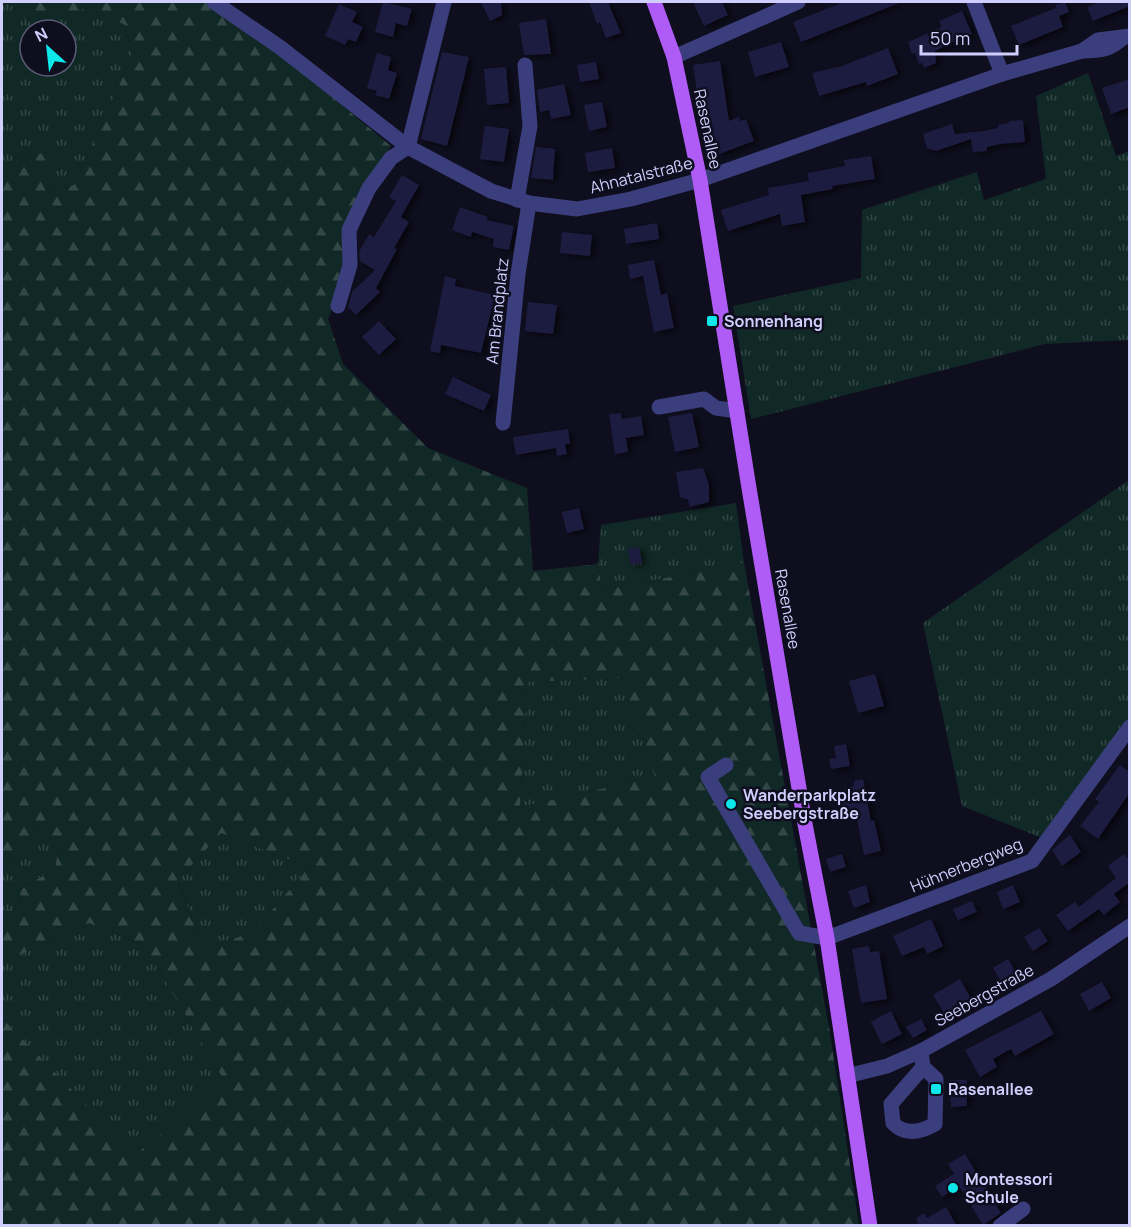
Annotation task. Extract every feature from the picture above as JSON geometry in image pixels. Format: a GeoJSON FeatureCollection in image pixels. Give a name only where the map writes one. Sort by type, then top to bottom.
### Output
{"type":"FeatureCollection","features":[{"type":"Feature","properties":{"kind":"main road","name":"Rasenallee"},"geometry":{"type":"LineString","coordinates":[[654,2],[674,57],[700,180],[805,824],[827,938],[870,1226]]}},
{"type":"Feature","properties":{"kind":"street","name":"Ahnatalstraße"},"geometry":{"type":"LineString","coordinates":[[214,2],[281,48],[408,147],[490,191],[523,202],[577,209],[631,199],[700,180],[1002,74],[1082,51],[1102,51],[1113,48],[1127,37]]}},
{"type":"Feature","properties":{"kind":"street"},"geometry":{"type":"LineString","coordinates":[[339,306],[350,265],[349,230],[369,188],[390,158],[408,147],[444,2]]}},
{"type":"Feature","properties":{"kind":"street"},"geometry":{"type":"LineString","coordinates":[[674,57],[798,2]]}},
{"type":"Feature","properties":{"kind":"street"},"geometry":{"type":"LineString","coordinates":[[975,2],[1002,74]]}},
{"type":"Feature","properties":{"kind":"street","name":"Am Brandplatz"},"geometry":{"type":"LineString","coordinates":[[503,423],[530,126],[525,65]]}},
{"type":"Feature","properties":{"kind":"street"},"geometry":{"type":"LineString","coordinates":[[659,407],[704,399],[716,408],[737,411]]}},
{"type":"Feature","properties":{"kind":"street","name":"Hühnerbergweg"},"geometry":{"type":"LineString","coordinates":[[827,938],[1032,861],[1130,727]]}},
{"type":"Feature","properties":{"kind":"street"},"geometry":{"type":"LineString","coordinates":[[726,765],[708,777],[799,933],[827,938]]}},
{"type":"Feature","properties":{"kind":"street","name":"Seebergstraße"},"geometry":{"type":"LineString","coordinates":[[847,1076],[888,1066],[921,1051],[1051,979],[1130,926]]}},
{"type":"Feature","properties":{"kind":"street"},"geometry":{"type":"LineString","coordinates":[[921,1051],[923,1067]]}},
{"type":"Feature","properties":{"kind":"street"},"geometry":{"type":"LineString","coordinates":[[1000,1226],[1023,1209]]}},
{"type":"Feature","properties":{"kind":"green space"},"geometry":{"type":"Polygon","coordinates":[[[2,2],[8,2],[24,18],[18,18],[18,78],[78,78],[78,18],[45,18],[88,8],[125,25],[132,57],[74,185],[51,190],[47,152],[2,161],[2,2]]]}},
{"type":"Feature","properties":{"kind":"green space"},"geometry":{"type":"Polygon","coordinates":[[[8,2],[218,2],[391,146],[374,171],[344,261],[339,291],[328,319],[343,364],[428,448],[527,488],[533,571],[598,564],[602,590],[744,563],[829,1027],[859,1225],[2,1225],[2,1018],[135,1155],[225,1082],[145,946],[89,923],[2,963],[2,911],[21,907],[20,889],[55,869],[58,849],[39,824],[9,865],[2,864],[2,161],[48,152],[51,190],[74,185],[132,57],[125,25],[88,8],[45,18],[24,18],[8,2]],[[621,678],[527,682],[520,807],[655,777],[621,678]],[[221,833],[177,881],[205,950],[254,931],[309,867],[221,833]]]}},
{"type":"Feature","properties":{"kind":"green space"},"geometry":{"type":"Polygon","coordinates":[[[1088,73],[1116,156],[1129,151],[1129,340],[1045,344],[751,419],[733,306],[861,278],[862,210],[977,172],[984,200],[1046,179],[1036,96],[1088,73]]]}},
{"type":"Feature","properties":{"kind":"green space"},"geometry":{"type":"Polygon","coordinates":[[[1129,480],[1129,719],[1042,838],[962,806],[923,623],[1129,480]]]}},
{"type":"Feature","properties":{"kind":"green space"},"geometry":{"type":"Polygon","coordinates":[[[736,503],[744,563],[602,590],[598,564],[601,525],[736,503]]]}},
{"type":"Feature","properties":{"kind":"green space"},"geometry":{"type":"Polygon","coordinates":[[[621,678],[655,777],[520,807],[527,681],[621,678]]]}},
{"type":"Feature","properties":{"kind":"green space"},"geometry":{"type":"Polygon","coordinates":[[[39,824],[58,848],[55,869],[20,889],[21,907],[2,911],[2,864],[9,865],[39,824]]]}},
{"type":"Feature","properties":{"kind":"green space"},"geometry":{"type":"Polygon","coordinates":[[[221,833],[309,867],[254,931],[205,950],[177,880],[221,833]]]}},
{"type":"Feature","properties":{"kind":"green space"},"geometry":{"type":"Polygon","coordinates":[[[89,923],[145,946],[225,1082],[135,1156],[2,1018],[2,963],[89,923]]]}},
{"type":"Feature","properties":{"kind":"building"},"geometry":{"type":"Polygon","coordinates":[[[383,2],[412,9],[407,26],[396,23],[393,37],[375,32],[383,2]]]}},
{"type":"Feature","properties":{"kind":"building"},"geometry":{"type":"Polygon","coordinates":[[[481,2],[501,2],[502,15],[490,21],[481,2]]]}},
{"type":"Feature","properties":{"kind":"building"},"geometry":{"type":"Polygon","coordinates":[[[589,2],[608,2],[621,33],[606,38],[600,22],[597,24],[589,2]]]}},
{"type":"Feature","properties":{"kind":"building"},"geometry":{"type":"Polygon","coordinates":[[[693,2],[722,2],[728,15],[704,26],[693,2]]]}},
{"type":"Feature","properties":{"kind":"building"},"geometry":{"type":"Polygon","coordinates":[[[838,2],[902,2],[801,42],[793,22],[839,4],[838,2]]]}},
{"type":"Feature","properties":{"kind":"building"},"geometry":{"type":"Polygon","coordinates":[[[1065,2],[1069,12],[1059,16],[1055,5],[1065,2]]]}},
{"type":"Feature","properties":{"kind":"building"},"geometry":{"type":"Polygon","coordinates":[[[1101,2],[1130,2],[1130,6],[1093,21],[1087,7],[1101,2]]]}},
{"type":"Feature","properties":{"kind":"building"},"geometry":{"type":"Polygon","coordinates":[[[339,4],[357,12],[352,22],[363,27],[356,42],[348,39],[345,45],[325,36],[339,4]]]}},
{"type":"Feature","properties":{"kind":"building"},"geometry":{"type":"Polygon","coordinates":[[[1056,8],[1063,27],[1019,45],[1011,26],[1056,8]]]}},
{"type":"Feature","properties":{"kind":"building"},"geometry":{"type":"Polygon","coordinates":[[[962,11],[972,34],[935,51],[936,63],[924,68],[922,63],[919,64],[915,53],[912,54],[908,42],[942,27],[939,21],[962,11]]]}},
{"type":"Feature","properties":{"kind":"building"},"geometry":{"type":"Polygon","coordinates":[[[546,19],[551,54],[524,55],[519,23],[546,19]]]}},
{"type":"Feature","properties":{"kind":"building"},"geometry":{"type":"Polygon","coordinates":[[[781,42],[789,67],[755,77],[748,52],[781,42]]]}},
{"type":"Feature","properties":{"kind":"building"},"geometry":{"type":"Polygon","coordinates":[[[888,48],[898,74],[867,86],[866,82],[819,96],[812,73],[842,66],[888,48]]]}},
{"type":"Feature","properties":{"kind":"building"},"geometry":{"type":"Polygon","coordinates":[[[442,52],[469,57],[447,146],[421,139],[442,52]]]}},
{"type":"Feature","properties":{"kind":"building"},"geometry":{"type":"Polygon","coordinates":[[[377,53],[391,57],[388,70],[397,73],[389,99],[375,95],[377,91],[367,88],[377,53]]]}},
{"type":"Feature","properties":{"kind":"building"},"geometry":{"type":"Polygon","coordinates":[[[720,61],[729,121],[739,117],[740,121],[746,119],[754,141],[719,154],[717,148],[711,150],[708,140],[710,139],[699,107],[693,65],[720,61]]]}},
{"type":"Feature","properties":{"kind":"building"},"geometry":{"type":"Polygon","coordinates":[[[596,62],[599,79],[580,82],[577,65],[596,62]]]}},
{"type":"Feature","properties":{"kind":"building"},"geometry":{"type":"Polygon","coordinates":[[[506,67],[509,103],[487,105],[484,69],[506,67]]]}},
{"type":"Feature","properties":{"kind":"building"},"geometry":{"type":"Polygon","coordinates":[[[1130,79],[1130,107],[1111,114],[1102,88],[1130,79]]]}},
{"type":"Feature","properties":{"kind":"building"},"geometry":{"type":"Polygon","coordinates":[[[564,84],[571,115],[551,119],[549,110],[540,112],[537,90],[564,84]]]}},
{"type":"Feature","properties":{"kind":"building"},"geometry":{"type":"Polygon","coordinates":[[[602,102],[607,127],[589,131],[584,105],[602,102]]]}},
{"type":"Feature","properties":{"kind":"building"},"geometry":{"type":"Polygon","coordinates":[[[1023,120],[1025,142],[987,147],[987,151],[973,152],[971,139],[936,151],[927,148],[923,134],[952,124],[955,134],[985,131],[998,128],[998,125],[1009,123],[1009,121],[1023,120]]]}},
{"type":"Feature","properties":{"kind":"building"},"geometry":{"type":"Polygon","coordinates":[[[485,126],[509,129],[504,162],[480,159],[485,126]]]}},
{"type":"Feature","properties":{"kind":"building"},"geometry":{"type":"Polygon","coordinates":[[[536,147],[555,149],[553,180],[531,178],[536,147]]]}},
{"type":"Feature","properties":{"kind":"building"},"geometry":{"type":"Polygon","coordinates":[[[612,148],[615,168],[588,172],[585,153],[612,148]]]}},
{"type":"Feature","properties":{"kind":"building"},"geometry":{"type":"Polygon","coordinates":[[[871,156],[875,179],[832,186],[833,189],[801,195],[805,222],[782,226],[780,214],[728,231],[721,210],[769,195],[768,188],[809,181],[808,173],[845,166],[844,160],[871,156]]]}},
{"type":"Feature","properties":{"kind":"building"},"geometry":{"type":"Polygon","coordinates":[[[402,175],[419,185],[401,217],[409,222],[376,288],[380,292],[356,315],[348,307],[352,292],[375,270],[360,261],[359,252],[369,234],[374,237],[396,201],[389,197],[402,175]]]}},
{"type":"Feature","properties":{"kind":"building"},"geometry":{"type":"Polygon","coordinates":[[[460,207],[488,217],[486,220],[514,226],[509,250],[493,247],[494,239],[472,232],[471,237],[452,230],[460,207]]]}},
{"type":"Feature","properties":{"kind":"building"},"geometry":{"type":"Polygon","coordinates":[[[657,223],[659,239],[626,244],[624,229],[657,223]]]}},
{"type":"Feature","properties":{"kind":"building"},"geometry":{"type":"Polygon","coordinates":[[[562,232],[592,235],[590,256],[560,253],[562,232]]]}},
{"type":"Feature","properties":{"kind":"building"},"geometry":{"type":"Polygon","coordinates":[[[654,260],[661,295],[667,293],[674,328],[654,332],[643,276],[630,279],[628,265],[654,260]]]}},
{"type":"Feature","properties":{"kind":"building"},"geometry":{"type":"Polygon","coordinates":[[[445,276],[456,279],[455,286],[495,295],[481,353],[441,345],[440,353],[430,351],[445,276]]]}},
{"type":"Feature","properties":{"kind":"building"},"geometry":{"type":"Polygon","coordinates":[[[528,302],[557,305],[553,334],[525,331],[528,302]]]}},
{"type":"Feature","properties":{"kind":"building"},"geometry":{"type":"Polygon","coordinates":[[[379,321],[396,339],[379,355],[362,337],[379,321]]]}},
{"type":"Feature","properties":{"kind":"building"},"geometry":{"type":"Polygon","coordinates":[[[453,377],[491,395],[484,411],[445,394],[453,377]]]}},
{"type":"Feature","properties":{"kind":"building"},"geometry":{"type":"Polygon","coordinates":[[[621,413],[622,419],[641,416],[644,435],[626,438],[628,452],[615,454],[609,414],[621,413]]]}},
{"type":"Feature","properties":{"kind":"building"},"geometry":{"type":"Polygon","coordinates":[[[692,413],[699,447],[675,452],[668,417],[692,413]]]}},
{"type":"Feature","properties":{"kind":"building"},"geometry":{"type":"Polygon","coordinates":[[[568,429],[570,444],[565,444],[567,454],[557,456],[556,448],[516,455],[513,437],[568,429]]]}},
{"type":"Feature","properties":{"kind":"building"},"geometry":{"type":"Polygon","coordinates":[[[703,468],[709,485],[709,502],[690,507],[688,500],[680,497],[676,472],[703,468]]]}},
{"type":"Feature","properties":{"kind":"building"},"geometry":{"type":"Polygon","coordinates":[[[579,508],[584,529],[567,533],[562,512],[579,508]]]}},
{"type":"Feature","properties":{"kind":"building"},"geometry":{"type":"Polygon","coordinates":[[[639,547],[642,563],[631,565],[628,549],[639,547]]]}},
{"type":"Feature","properties":{"kind":"building"},"geometry":{"type":"Polygon","coordinates":[[[875,674],[884,706],[858,713],[849,681],[875,674]]]}},
{"type":"Feature","properties":{"kind":"building"},"geometry":{"type":"Polygon","coordinates":[[[846,744],[850,766],[831,769],[829,759],[836,758],[834,746],[846,744]]]}},
{"type":"Feature","properties":{"kind":"building"},"geometry":{"type":"Polygon","coordinates":[[[1120,765],[1130,772],[1130,792],[1098,839],[1080,826],[1099,802],[1095,799],[1120,765]]]}},
{"type":"Feature","properties":{"kind":"building"},"geometry":{"type":"Polygon","coordinates":[[[863,779],[871,821],[874,820],[881,851],[864,855],[855,808],[841,811],[839,801],[846,800],[844,788],[854,786],[854,781],[863,779]]]}},
{"type":"Feature","properties":{"kind":"building"},"geometry":{"type":"Polygon","coordinates":[[[1070,835],[1081,852],[1062,866],[1052,850],[1070,835]]]}},
{"type":"Feature","properties":{"kind":"building"},"geometry":{"type":"Polygon","coordinates":[[[842,854],[846,867],[830,872],[826,859],[842,854]]]}},
{"type":"Feature","properties":{"kind":"building"},"geometry":{"type":"Polygon","coordinates":[[[1124,854],[1130,861],[1130,882],[1114,894],[1120,902],[1104,915],[1099,909],[1068,931],[1056,915],[1075,902],[1079,907],[1116,878],[1108,866],[1124,854]]]}},
{"type":"Feature","properties":{"kind":"building"},"geometry":{"type":"Polygon","coordinates":[[[866,885],[870,902],[854,908],[848,891],[866,885]]]}},
{"type":"Feature","properties":{"kind":"building"},"geometry":{"type":"Polygon","coordinates":[[[1013,885],[1020,902],[1003,909],[997,892],[1013,885]]]}},
{"type":"Feature","properties":{"kind":"building"},"geometry":{"type":"Polygon","coordinates":[[[972,901],[977,912],[958,920],[953,909],[972,901]]]}},
{"type":"Feature","properties":{"kind":"building"},"geometry":{"type":"Polygon","coordinates":[[[931,919],[943,946],[927,954],[924,947],[902,956],[893,936],[931,919]]]}},
{"type":"Feature","properties":{"kind":"building"},"geometry":{"type":"Polygon","coordinates":[[[1039,928],[1048,941],[1033,951],[1024,937],[1039,928]]]}},
{"type":"Feature","properties":{"kind":"building"},"geometry":{"type":"Polygon","coordinates":[[[869,946],[870,952],[879,951],[887,999],[861,1003],[852,949],[869,946]]]}},
{"type":"Feature","properties":{"kind":"building"},"geometry":{"type":"Polygon","coordinates":[[[1008,959],[1018,976],[1003,985],[993,968],[1008,959]]]}},
{"type":"Feature","properties":{"kind":"building"},"geometry":{"type":"Polygon","coordinates":[[[960,979],[973,1002],[947,1018],[933,995],[960,979]]]}},
{"type":"Feature","properties":{"kind":"building"},"geometry":{"type":"Polygon","coordinates":[[[1102,982],[1111,998],[1089,1011],[1080,994],[1102,982]]]}},
{"type":"Feature","properties":{"kind":"building"},"geometry":{"type":"Polygon","coordinates":[[[891,1011],[902,1034],[882,1044],[871,1022],[891,1011]]]}},
{"type":"Feature","properties":{"kind":"building"},"geometry":{"type":"Polygon","coordinates":[[[1041,1011],[1054,1034],[1015,1056],[1011,1049],[993,1059],[997,1067],[980,1077],[965,1050],[1041,1011]]]}},
{"type":"Feature","properties":{"kind":"building"},"geometry":{"type":"Polygon","coordinates":[[[921,1019],[927,1030],[913,1038],[906,1027],[921,1019]]]}},
{"type":"Feature","properties":{"kind":"building"},"geometry":{"type":"Polygon","coordinates":[[[950,1080],[967,1080],[967,1106],[951,1107],[950,1080]]]}},
{"type":"Feature","properties":{"kind":"building"},"geometry":{"type":"Polygon","coordinates":[[[965,1154],[1001,1213],[983,1225],[959,1186],[942,1197],[935,1186],[954,1174],[948,1164],[965,1154]]]}},
{"type":"Feature","properties":{"kind":"building"},"geometry":{"type":"Polygon","coordinates":[[[946,1207],[957,1226],[914,1226],[918,1223],[916,1218],[924,1213],[927,1218],[946,1207]]]}},
{"type":"Feature","properties":{"kind":"place","name":"Sonnenhang"},"geometry":{"type":"Point","coordinates":[712,321]}},
{"type":"Feature","properties":{"kind":"place","name":"Wanderparkplatz Seebergstraße"},"geometry":{"type":"Point","coordinates":[731,804]}},
{"type":"Feature","properties":{"kind":"place","name":"Rasenallee"},"geometry":{"type":"Point","coordinates":[936,1089]}},
{"type":"Feature","properties":{"kind":"place","name":"Montessori Schule"},"geometry":{"type":"Point","coordinates":[953,1188]}}]}
